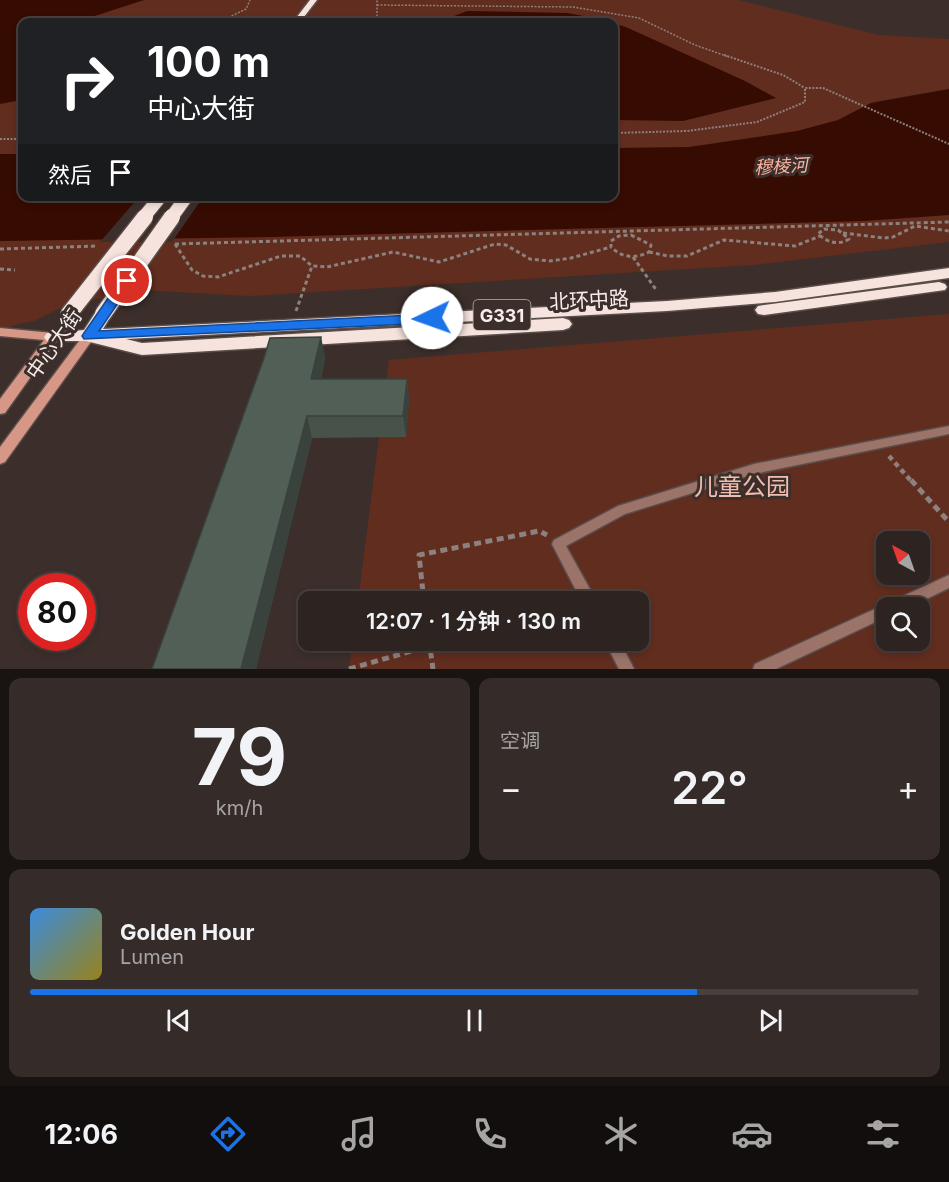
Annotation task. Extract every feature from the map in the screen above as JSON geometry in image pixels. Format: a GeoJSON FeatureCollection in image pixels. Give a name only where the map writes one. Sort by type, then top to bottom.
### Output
{"type":"FeatureCollection","features":[{"type":"Feature","properties":{"kind":"highway"},"geometry":{"type":"LineString","coordinates":[[299,18],[314,0]]}},
{"type":"Feature","properties":{"kind":"highway","name":"中心大街"},"geometry":{"type":"LineString","coordinates":[[53,337],[157,201]]}},
{"type":"Feature","properties":{"kind":"highway","name":"中心大街"},"geometry":{"type":"LineString","coordinates":[[89,336],[183,201]]}},
{"type":"Feature","properties":{"kind":"highway","name":"北环中路"},"geometry":{"type":"LineString","coordinates":[[53,337],[667,306],[775,297],[949,273]]}},
{"type":"Feature","properties":{"kind":"highway","name":"北环中路"},"geometry":{"type":"LineString","coordinates":[[89,336],[142,349],[689,316],[801,307],[949,286]]}},
{"type":"Feature","properties":{"kind":"main road","name":"北环中路"},"geometry":{"type":"LineString","coordinates":[[0,332],[53,337]]}},
{"type":"Feature","properties":{"kind":"main road","name":"中心大街"},"geometry":{"type":"LineString","coordinates":[[0,458],[89,336]]}},
{"type":"Feature","properties":{"kind":"main road","name":"中心大街"},"geometry":{"type":"LineString","coordinates":[[0,409],[53,337]]}},
{"type":"Feature","properties":{"kind":"lane"},"geometry":{"type":"LineString","coordinates":[[584,591],[558,544],[622,510],[754,469],[949,430]]}},
{"type":"Feature","properties":{"kind":"lane"},"geometry":{"type":"LineString","coordinates":[[915,597],[949,581]]}},
{"type":"Feature","properties":{"kind":"lane"},"geometry":{"type":"LineString","coordinates":[[760,669],[876,615]]}},
{"type":"Feature","properties":{"kind":"lane"},"geometry":{"type":"LineString","coordinates":[[617,651],[627,669]]}},
{"type":"Feature","properties":{"kind":"path"},"geometry":{"type":"LineString","coordinates":[[227,18],[246,9],[250,0]]}},
{"type":"Feature","properties":{"kind":"path"},"geometry":{"type":"LineString","coordinates":[[377,0],[377,18]]}},
{"type":"Feature","properties":{"kind":"path"},"geometry":{"type":"LineString","coordinates":[[377,5],[573,7],[601,10],[646,20],[695,45],[783,75],[805,88],[823,88],[949,144]]}},
{"type":"Feature","properties":{"kind":"path"},"geometry":{"type":"LineString","coordinates":[[618,133],[687,131],[757,122],[805,102],[805,88]]}},
{"type":"Feature","properties":{"kind":"path"},"geometry":{"type":"LineString","coordinates":[[0,139],[18,139]]}},
{"type":"Feature","properties":{"kind":"path"},"geometry":{"type":"LineString","coordinates":[[611,247],[563,260],[542,261],[528,259],[504,244],[490,244],[445,262],[429,262],[404,252],[393,252],[327,267],[312,266],[300,256],[281,256],[218,277],[204,276],[192,270],[175,244],[590,231],[915,225],[949,222]]}},
{"type":"Feature","properties":{"kind":"path"},"geometry":{"type":"LineString","coordinates":[[819,236],[818,231],[824,229],[867,238],[888,238],[900,236],[915,225],[949,231]]}},
{"type":"Feature","properties":{"kind":"path"},"geometry":{"type":"LineString","coordinates":[[611,247],[611,241],[648,230]]}},
{"type":"Feature","properties":{"kind":"path"},"geometry":{"type":"LineString","coordinates":[[590,231],[638,237],[648,242],[651,249],[649,252]]}},
{"type":"Feature","properties":{"kind":"path"},"geometry":{"type":"LineString","coordinates":[[819,236],[831,242],[844,243],[848,237],[843,232]]}},
{"type":"Feature","properties":{"kind":"path"},"geometry":{"type":"LineString","coordinates":[[611,247],[620,254],[633,257],[649,252],[669,257],[687,256],[725,240],[768,246],[794,245],[810,243],[819,236]]}},
{"type":"Feature","properties":{"kind":"path"},"geometry":{"type":"LineString","coordinates":[[0,249],[105,246]]}},
{"type":"Feature","properties":{"kind":"path"},"geometry":{"type":"LineString","coordinates":[[633,257],[667,306]]}},
{"type":"Feature","properties":{"kind":"path"},"geometry":{"type":"LineString","coordinates":[[291,326],[312,266]]}},
{"type":"Feature","properties":{"kind":"path"},"geometry":{"type":"LineString","coordinates":[[0,269],[15,270]]}},
{"type":"Feature","properties":{"kind":"path"},"geometry":{"type":"LineString","coordinates":[[878,444],[949,522]]}},
{"type":"Feature","properties":{"kind":"path"},"geometry":{"type":"LineString","coordinates":[[423,591],[418,555],[539,531],[560,543]]}},
{"type":"Feature","properties":{"kind":"path"},"geometry":{"type":"LineString","coordinates":[[349,669],[404,651]]}},
{"type":"Feature","properties":{"kind":"path"},"geometry":{"type":"LineString","coordinates":[[430,651],[433,669]]}},
{"type":"Feature","properties":{"kind":"green space"},"geometry":{"type":"Polygon","coordinates":[[[0,0],[738,0],[879,35],[949,39],[949,89],[873,102],[949,136],[949,242],[753,265],[249,296],[140,290],[64,306],[34,321],[0,331],[0,0]]]}},
{"type":"Feature","properties":{"kind":"green space","name":"儿童公园"},"geometry":{"type":"Polygon","coordinates":[[[949,314],[949,669],[349,669],[352,651],[649,651],[649,591],[359,591],[389,360],[949,314]]]}},
{"type":"Feature","properties":{"kind":"water"},"geometry":{"type":"Polygon","coordinates":[[[0,0],[144,0],[88,18],[18,18],[18,101],[0,104],[0,0]]]}},
{"type":"Feature","properties":{"kind":"water"},"geometry":{"type":"Polygon","coordinates":[[[467,11],[567,13],[594,18],[449,18],[467,11]]]}},
{"type":"Feature","properties":{"kind":"water"},"geometry":{"type":"Polygon","coordinates":[[[618,24],[745,81],[776,98],[683,121],[618,120],[618,24]]]}},
{"type":"Feature","properties":{"kind":"water","name":"穆棱河"},"geometry":{"type":"Polygon","coordinates":[[[949,89],[949,215],[864,221],[271,237],[0,241],[0,154],[18,154],[18,201],[618,201],[618,148],[689,147],[797,131],[838,120],[871,103],[949,89]]]}},
{"type":"Feature","properties":{"kind":"pier"},"geometry":{"type":"Polygon","coordinates":[[[136,201],[200,201],[172,242],[100,242],[136,201]]]}},
{"type":"Feature","properties":{"kind":"building"},"geometry":{"type":"Polygon","coordinates":[[[321,337],[311,379],[407,379],[403,416],[307,416],[241,669],[152,669],[270,338],[321,337]]]}},
{"type":"Feature","properties":{"kind":"route"},"geometry":{"type":"LineString","coordinates":[[127,281],[89,336],[432,318]]}}]}
